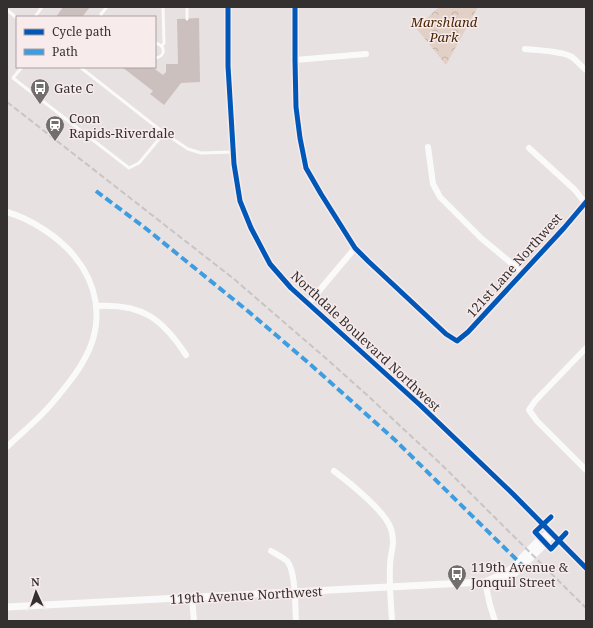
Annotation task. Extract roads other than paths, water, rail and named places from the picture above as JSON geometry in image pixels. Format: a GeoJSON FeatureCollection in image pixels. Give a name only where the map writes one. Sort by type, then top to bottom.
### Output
{"type":"FeatureCollection","features":[{"type":"Feature","properties":{"kind":"street","name":"Northdale Boulevard Northwest"},"geometry":{"type":"LineString","coordinates":[[228,7],[228,66],[233,152],[240,201],[251,228],[270,264],[291,288],[420,405],[513,494],[586,568]]}},
{"type":"Feature","properties":{"kind":"street"},"geometry":{"type":"LineString","coordinates":[[295,7],[296,107],[306,168],[355,248],[308,304]]}},
{"type":"Feature","properties":{"kind":"street"},"geometry":{"type":"LineString","coordinates":[[525,49],[541,50],[571,56],[586,70]]}},
{"type":"Feature","properties":{"kind":"street"},"geometry":{"type":"LineString","coordinates":[[295,60],[366,54]]}},
{"type":"Feature","properties":{"kind":"street"},"geometry":{"type":"LineString","coordinates":[[428,147],[433,184],[440,197],[481,238],[522,272]]}},
{"type":"Feature","properties":{"kind":"street"},"geometry":{"type":"LineString","coordinates":[[529,148],[575,190],[585,203]]}},
{"type":"Feature","properties":{"kind":"street","name":"121st Lane Northwest"},"geometry":{"type":"LineString","coordinates":[[355,248],[446,334],[457,341],[468,332],[564,228],[585,203]]}},
{"type":"Feature","properties":{"kind":"street"},"geometry":{"type":"LineString","coordinates":[[7,212],[38,226],[56,239],[72,254],[86,273],[91,285],[96,306],[96,318],[89,352],[62,392],[51,405],[7,447]]}},
{"type":"Feature","properties":{"kind":"street"},"geometry":{"type":"LineString","coordinates":[[96,306],[127,307],[149,315],[165,328],[178,342],[186,355]]}},
{"type":"Feature","properties":{"kind":"street"},"geometry":{"type":"LineString","coordinates":[[586,348],[535,401],[529,410],[586,470]]}},
{"type":"Feature","properties":{"kind":"street"},"geometry":{"type":"LineString","coordinates":[[334,470],[370,501],[389,523],[393,542],[390,560],[392,621]]}},
{"type":"Feature","properties":{"kind":"street","name":"119th Avenue Northwest"},"geometry":{"type":"LineString","coordinates":[[7,607],[485,582],[512,569],[541,538],[551,533]]}},
{"type":"Feature","properties":{"kind":"street"},"geometry":{"type":"LineString","coordinates":[[271,551],[286,560],[290,565],[296,621]]}},
{"type":"Feature","properties":{"kind":"street"},"geometry":{"type":"LineString","coordinates":[[485,582],[495,621]]}},
{"type":"Feature","properties":{"kind":"street"},"geometry":{"type":"LineString","coordinates":[[192,598],[194,621]]}},
{"type":"Feature","properties":{"kind":"lane"},"geometry":{"type":"LineString","coordinates":[[36,16],[42,7]]}},
{"type":"Feature","properties":{"kind":"lane"},"geometry":{"type":"LineString","coordinates":[[102,16],[101,14],[107,7]]}},
{"type":"Feature","properties":{"kind":"lane"},"geometry":{"type":"LineString","coordinates":[[156,58],[162,55],[163,51],[163,7]]}},
{"type":"Feature","properties":{"kind":"lane"},"geometry":{"type":"LineString","coordinates":[[187,7],[187,19]]}},
{"type":"Feature","properties":{"kind":"lane"},"geometry":{"type":"LineString","coordinates":[[7,10],[16,17]]}},
{"type":"Feature","properties":{"kind":"lane"},"geometry":{"type":"LineString","coordinates":[[156,43],[162,46]]}},
{"type":"Feature","properties":{"kind":"lane"},"geometry":{"type":"LineString","coordinates":[[21,68],[13,78],[129,168],[139,163],[164,133]]}},
{"type":"Feature","properties":{"kind":"lane"},"geometry":{"type":"LineString","coordinates":[[81,68],[164,133],[188,149],[201,153],[233,152]]}},
{"type":"Feature","properties":{"kind":"railway"},"geometry":{"type":"LineString","coordinates":[[7,102],[234,279],[329,361],[443,466],[586,608]]}},
{"type":"Feature","properties":{"kind":"place","name":"Gate C"},"geometry":{"type":"Point","coordinates":[40,105]}},
{"type":"Feature","properties":{"kind":"place","name":"Coon Rapids-Riverdale"},"geometry":{"type":"Point","coordinates":[55,142]}},
{"type":"Feature","properties":{"kind":"place","name":"119th Avenue & Jonquil Street"},"geometry":{"type":"Point","coordinates":[457,591]}},
{"type":"Feature","properties":{"kind":"park label","name":"Marshland Park"},"geometry":{"type":"Point","coordinates":[444,30]}}]}
